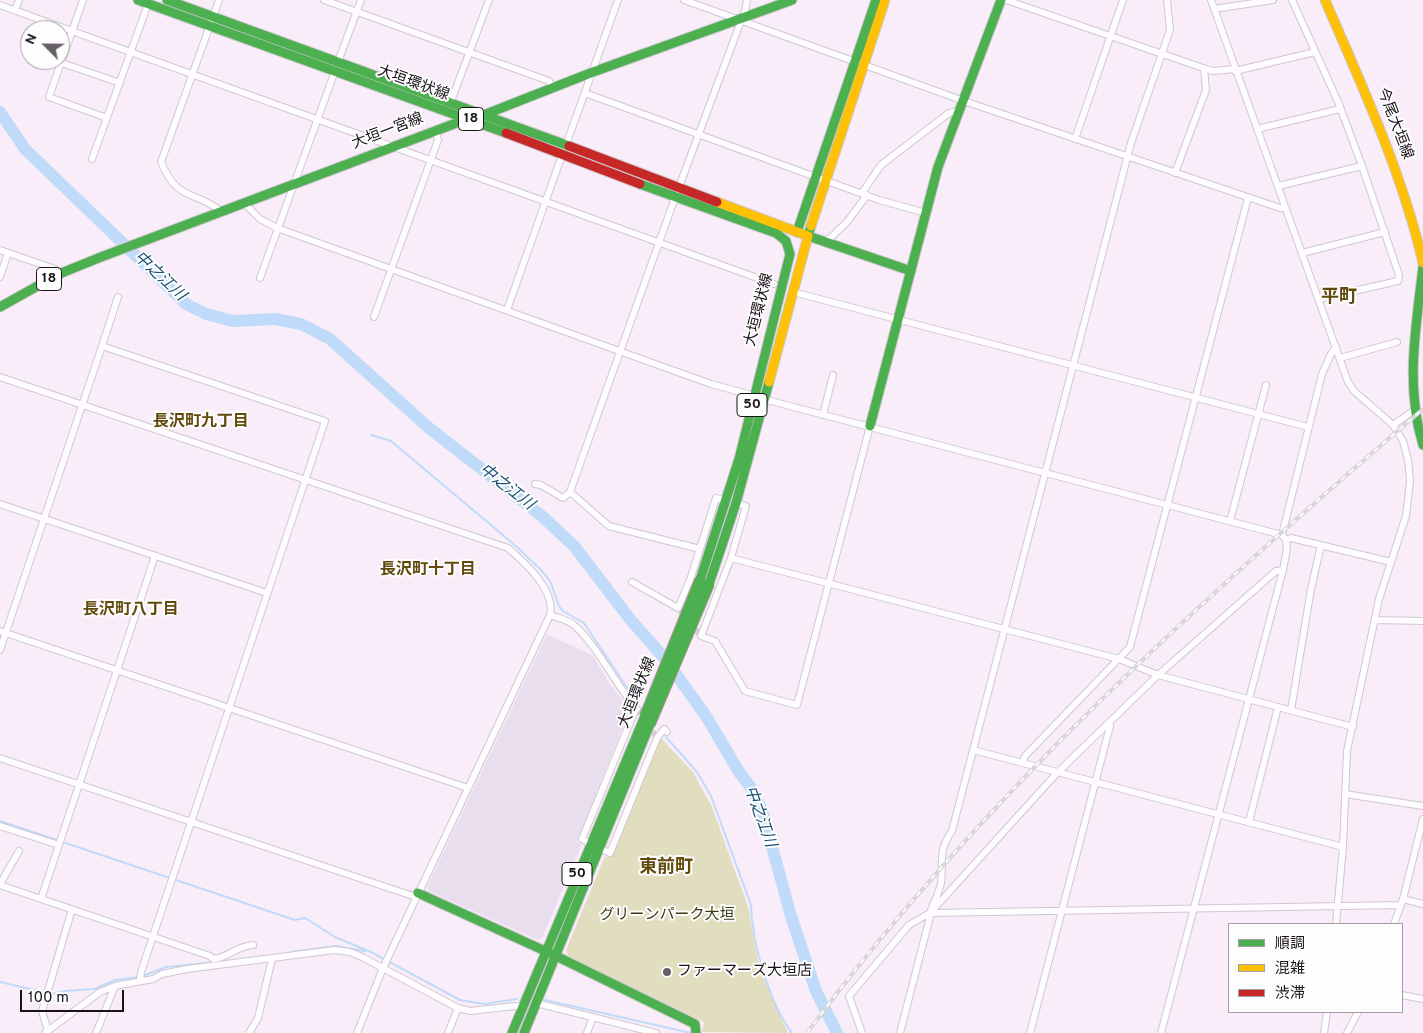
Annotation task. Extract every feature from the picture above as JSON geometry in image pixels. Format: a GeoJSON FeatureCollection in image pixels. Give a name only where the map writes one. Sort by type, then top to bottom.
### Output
{"type":"FeatureCollection","features":[{"type":"Feature","properties":{"kind":"main road","name":"大垣環状線"},"geometry":{"type":"LineString","coordinates":[[138,0],[211,21]]}},
{"type":"Feature","properties":{"kind":"main road","name":"大垣環状線"},"geometry":{"type":"LineString","coordinates":[[166,0],[211,21],[336,67],[450,104],[566,145],[776,233]]}},
{"type":"Feature","properties":{"kind":"main road","name":"大垣一宮線"},"geometry":{"type":"LineString","coordinates":[[0,307],[59,274],[101,256],[436,130],[485,116],[552,87],[792,0]]}},
{"type":"Feature","properties":{"kind":"main road"},"geometry":{"type":"LineString","coordinates":[[776,233],[797,232],[876,0]]}},
{"type":"Feature","properties":{"kind":"main road","name":"大垣環状線"},"geometry":{"type":"LineString","coordinates":[[759,397],[793,292],[808,236],[886,0]]}},
{"type":"Feature","properties":{"kind":"main road"},"geometry":{"type":"LineString","coordinates":[[870,426],[938,167],[1001,0]]}},
{"type":"Feature","properties":{"kind":"main road","name":"今尾大垣線"},"geometry":{"type":"LineString","coordinates":[[1325,0],[1348,50],[1384,140],[1412,216],[1423,265],[1413,366],[1413,411],[1423,445]]}},
{"type":"Feature","properties":{"kind":"main road","name":"大垣環状線"},"geometry":{"type":"LineString","coordinates":[[336,67],[446,113],[470,119],[562,155],[678,191],[911,271]]}},
{"type":"Feature","properties":{"kind":"main road","name":"50"},"geometry":{"type":"LineString","coordinates":[[790,254],[797,232]]}},
{"type":"Feature","properties":{"kind":"main road"},"geometry":{"type":"LineString","coordinates":[[776,233],[786,241],[790,254]]}},
{"type":"Feature","properties":{"kind":"main road","name":"大垣環状線"},"geometry":{"type":"LineString","coordinates":[[524,1033],[556,956],[642,714],[704,582],[731,502],[759,397],[790,254]]}},
{"type":"Feature","properties":{"kind":"main road","name":"大垣環状線"},"geometry":{"type":"LineString","coordinates":[[512,1033],[545,951],[595,846]]}},
{"type":"Feature","properties":{"kind":"main road"},"geometry":{"type":"LineString","coordinates":[[417,895],[556,956],[695,1024],[697,1031]]}},
{"type":"Feature","properties":{"kind":"street"},"geometry":{"type":"LineString","coordinates":[[15,10],[19,0]]}},
{"type":"Feature","properties":{"kind":"street"},"geometry":{"type":"LineString","coordinates":[[70,37],[83,0]]}},
{"type":"Feature","properties":{"kind":"street"},"geometry":{"type":"LineString","coordinates":[[219,0],[161,162],[173,185],[182,192],[213,204],[222,212]]}},
{"type":"Feature","properties":{"kind":"street"},"geometry":{"type":"LineString","coordinates":[[324,0],[549,81],[552,87]]}},
{"type":"Feature","properties":{"kind":"street"},"geometry":{"type":"LineString","coordinates":[[260,278],[361,0]]}},
{"type":"Feature","properties":{"kind":"street"},"geometry":{"type":"LineString","coordinates":[[450,104],[489,0]]}},
{"type":"Feature","properties":{"kind":"street"},"geometry":{"type":"LineString","coordinates":[[566,145],[618,0]]}},
{"type":"Feature","properties":{"kind":"street"},"geometry":{"type":"LineString","coordinates":[[684,0],[964,101],[1248,198],[1280,208],[1286,208]]}},
{"type":"Feature","properties":{"kind":"street"},"geometry":{"type":"LineString","coordinates":[[535,484],[541,485],[563,498],[570,492],[747,0]]}},
{"type":"Feature","properties":{"kind":"street"},"geometry":{"type":"LineString","coordinates":[[1006,0],[1213,71],[1235,70],[1315,52]]}},
{"type":"Feature","properties":{"kind":"street"},"geometry":{"type":"LineString","coordinates":[[1075,139],[1123,0]]}},
{"type":"Feature","properties":{"kind":"street"},"geometry":{"type":"LineString","coordinates":[[900,1033],[930,913],[941,883],[940,866],[944,843],[952,830],[1128,157],[1170,30],[1167,0]]}},
{"type":"Feature","properties":{"kind":"street"},"geometry":{"type":"LineString","coordinates":[[1211,0],[1340,358],[1354,391],[1393,426],[1403,441],[1408,460],[1410,481],[1406,516],[1379,599],[1347,751],[1343,848],[1336,923]]}},
{"type":"Feature","properties":{"kind":"street"},"geometry":{"type":"LineString","coordinates":[[1214,10],[1273,0]]}},
{"type":"Feature","properties":{"kind":"street"},"geometry":{"type":"LineString","coordinates":[[1292,0],[1340,109],[1362,166],[1399,275],[1398,281],[1319,300]]}},
{"type":"Feature","properties":{"kind":"street"},"geometry":{"type":"LineString","coordinates":[[92,159],[148,4]]}},
{"type":"Feature","properties":{"kind":"street"},"geometry":{"type":"LineString","coordinates":[[0,5],[774,284]]}},
{"type":"Feature","properties":{"kind":"street"},"geometry":{"type":"LineString","coordinates":[[70,66],[120,84]]}},
{"type":"Feature","properties":{"kind":"street"},"geometry":{"type":"LineString","coordinates":[[1175,173],[1206,90],[1204,68]]}},
{"type":"Feature","properties":{"kind":"street"},"geometry":{"type":"LineString","coordinates":[[59,70],[49,97],[107,118]]}},
{"type":"Feature","properties":{"kind":"street"},"geometry":{"type":"LineString","coordinates":[[585,93],[827,181],[926,213]]}},
{"type":"Feature","properties":{"kind":"street"},"geometry":{"type":"LineString","coordinates":[[1257,129],[1340,109]]}},
{"type":"Feature","properties":{"kind":"street"},"geometry":{"type":"LineString","coordinates":[[826,242],[847,222],[881,166],[949,113],[959,111]]}},
{"type":"Feature","properties":{"kind":"street"},"geometry":{"type":"LineString","coordinates":[[374,317],[438,140],[436,130]]}},
{"type":"Feature","properties":{"kind":"street"},"geometry":{"type":"LineString","coordinates":[[507,310],[562,155]]}},
{"type":"Feature","properties":{"kind":"street"},"geometry":{"type":"LineString","coordinates":[[1278,186],[1362,166]]}},
{"type":"Feature","properties":{"kind":"street"},"geometry":{"type":"LineString","coordinates":[[1023,762],[1025,756],[1130,647],[1248,198]]}},
{"type":"Feature","properties":{"kind":"street"},"geometry":{"type":"LineString","coordinates":[[244,203],[260,219],[277,228],[711,384],[1167,504],[1284,538],[1291,538],[1391,562]]}},
{"type":"Feature","properties":{"kind":"street"},"geometry":{"type":"LineString","coordinates":[[1302,253],[1385,232]]}},
{"type":"Feature","properties":{"kind":"street"},"geometry":{"type":"LineString","coordinates":[[0,250],[55,269],[59,274]]}},
{"type":"Feature","properties":{"kind":"street"},"geometry":{"type":"LineString","coordinates":[[0,277],[8,253]]}},
{"type":"Feature","properties":{"kind":"street"},"geometry":{"type":"LineString","coordinates":[[793,292],[1308,428]]}},
{"type":"Feature","properties":{"kind":"street"},"geometry":{"type":"LineString","coordinates":[[0,650],[3,632],[44,519],[118,297]]}},
{"type":"Feature","properties":{"kind":"street"},"geometry":{"type":"LineString","coordinates":[[1340,358],[1397,342]]}},
{"type":"Feature","properties":{"kind":"street"},"geometry":{"type":"LineString","coordinates":[[102,346],[325,421],[228,707],[140,978]]}},
{"type":"Feature","properties":{"kind":"street"},"geometry":{"type":"LineString","coordinates":[[1161,1033],[1283,570],[1284,538],[1308,428],[1322,374],[1336,347]]}},
{"type":"Feature","properties":{"kind":"street"},"geometry":{"type":"LineString","coordinates":[[823,414],[833,375]]}},
{"type":"Feature","properties":{"kind":"street"},"geometry":{"type":"LineString","coordinates":[[0,378],[508,548],[532,569],[544,589],[552,608],[550,615],[383,968],[357,1033]]}},
{"type":"Feature","properties":{"kind":"street"},"geometry":{"type":"LineString","coordinates":[[1230,521],[1266,385]]}},
{"type":"Feature","properties":{"kind":"street"},"geometry":{"type":"LineString","coordinates":[[1393,426],[1413,411]]}},
{"type":"Feature","properties":{"kind":"street"},"geometry":{"type":"LineString","coordinates":[[632,582],[678,608],[700,549],[716,498],[746,506],[731,558],[701,636],[714,641],[745,691],[797,705],[870,426]]}},
{"type":"Feature","properties":{"kind":"street"},"geometry":{"type":"LineString","coordinates":[[570,492],[609,526],[700,549]]}},
{"type":"Feature","properties":{"kind":"street"},"geometry":{"type":"LineString","coordinates":[[0,504],[267,593]]}},
{"type":"Feature","properties":{"kind":"street"},"geometry":{"type":"LineString","coordinates":[[1291,710],[1311,589],[1321,545]]}},
{"type":"Feature","properties":{"kind":"street"},"geometry":{"type":"LineString","coordinates":[[41,899],[155,556]]}},
{"type":"Feature","properties":{"kind":"street"},"geometry":{"type":"LineString","coordinates":[[731,558],[1119,659],[1158,675],[1352,727]]}},
{"type":"Feature","properties":{"kind":"street"},"geometry":{"type":"LineString","coordinates":[[862,1033],[849,996],[909,925],[930,913],[1057,773],[1158,675],[1276,571],[1283,570]]}},
{"type":"Feature","properties":{"kind":"street"},"geometry":{"type":"LineString","coordinates":[[550,615],[574,625],[606,664],[619,688],[642,714],[582,839],[610,853],[657,738],[664,729],[667,732]]}},
{"type":"Feature","properties":{"kind":"street"},"geometry":{"type":"LineString","coordinates":[[1375,620],[1423,621]]}},
{"type":"Feature","properties":{"kind":"street"},"geometry":{"type":"LineString","coordinates":[[3,632],[468,788]]}},
{"type":"Feature","properties":{"kind":"street"},"geometry":{"type":"LineString","coordinates":[[1249,822],[1278,707]]}},
{"type":"Feature","properties":{"kind":"street"},"geometry":{"type":"LineString","coordinates":[[1030,1033],[1096,782],[1110,726],[1109,723]]}},
{"type":"Feature","properties":{"kind":"street"},"geometry":{"type":"LineString","coordinates":[[973,750],[1343,848]]}},
{"type":"Feature","properties":{"kind":"street"},"geometry":{"type":"LineString","coordinates":[[0,758],[417,895]]}},
{"type":"Feature","properties":{"kind":"street"},"geometry":{"type":"LineString","coordinates":[[1345,794],[1423,806]]}},
{"type":"Feature","properties":{"kind":"street"},"geometry":{"type":"LineString","coordinates":[[1394,923],[1421,837],[1423,819]]}},
{"type":"Feature","properties":{"kind":"street"},"geometry":{"type":"LineString","coordinates":[[0,826],[59,846]]}},
{"type":"Feature","properties":{"kind":"street"},"geometry":{"type":"LineString","coordinates":[[19,851],[0,884],[210,956],[213,959],[222,957],[242,946],[253,945]]}},
{"type":"Feature","properties":{"kind":"street"},"geometry":{"type":"LineString","coordinates":[[930,913],[1193,907],[1338,907],[1402,902],[1423,904]]}},
{"type":"Feature","properties":{"kind":"street"},"geometry":{"type":"LineString","coordinates":[[72,908],[42,1011],[46,1032],[100,992],[140,978],[187,969],[334,950],[350,952],[458,1008],[470,1011],[515,1006],[522,1007]]}},
{"type":"Feature","properties":{"kind":"street"},"geometry":{"type":"LineString","coordinates":[[249,1033],[258,1018],[272,959]]}},
{"type":"Feature","properties":{"kind":"street"},"geometry":{"type":"LineString","coordinates":[[96,1033],[115,986]]}},
{"type":"Feature","properties":{"kind":"street"},"geometry":{"type":"LineString","coordinates":[[1403,995],[1423,999]]}},
{"type":"Feature","properties":{"kind":"street"},"geometry":{"type":"LineString","coordinates":[[536,1003],[656,1033]]}},
{"type":"Feature","properties":{"kind":"street"},"geometry":{"type":"LineString","coordinates":[[448,1033],[458,1008]]}},
{"type":"Feature","properties":{"kind":"street"},"geometry":{"type":"LineString","coordinates":[[1324,1033],[1327,1013]]}},
{"type":"Feature","properties":{"kind":"street"},"geometry":{"type":"LineString","coordinates":[[1347,1033],[1357,1013]]}},
{"type":"Feature","properties":{"kind":"street"},"geometry":{"type":"LineString","coordinates":[[587,1033],[593,1018]]}},
{"type":"Feature","properties":{"kind":"shaded area"},"geometry":{"type":"Polygon","coordinates":[[[547,634],[593,656],[611,686],[630,709],[577,842],[582,844],[542,938],[538,940],[429,891],[427,887],[547,634]]]}},
{"type":"Feature","properties":{"kind":"green space","name":"グリーンパーク大垣"},"geometry":{"type":"Polygon","coordinates":[[[660,737],[693,772],[712,807],[748,907],[760,970],[788,1033],[702,1032],[704,1022],[568,956],[566,950],[605,856],[610,858],[660,737]]]}},
{"type":"Feature","properties":{"kind":"waterway","name":"中之江川"},"geometry":{"type":"LineString","coordinates":[[0,112],[25,149],[186,304],[206,314],[233,321],[275,319],[301,324],[330,339],[429,428],[543,517],[574,546],[630,619],[665,659],[706,716],[739,772],[752,789],[762,810],[791,916],[816,991],[837,1033]]}},
{"type":"Feature","properties":{"kind":"waterway"},"geometry":{"type":"LineString","coordinates":[[371,435],[391,441],[517,547],[541,570],[550,581],[559,606],[563,611],[584,623],[630,692]]}},
{"type":"Feature","properties":{"kind":"waterway"},"geometry":{"type":"LineString","coordinates":[[666,737],[697,772],[711,796],[751,905],[758,954],[763,972],[776,1006],[792,1033]]}},
{"type":"Feature","properties":{"kind":"waterway"},"geometry":{"type":"LineString","coordinates":[[0,821],[295,920],[305,918],[335,937],[371,952],[460,1000],[484,1004],[517,999]]}},
{"type":"Feature","properties":{"kind":"waterway"},"geometry":{"type":"LineString","coordinates":[[291,952],[336,946],[365,951]]}},
{"type":"Feature","properties":{"kind":"waterway"},"geometry":{"type":"LineString","coordinates":[[143,976],[166,967],[217,962]]}},
{"type":"Feature","properties":{"kind":"waterway"},"geometry":{"type":"LineString","coordinates":[[0,982],[52,994],[95,989],[115,980],[139,977]]}},
{"type":"Feature","properties":{"kind":"waterway"},"geometry":{"type":"LineString","coordinates":[[545,1000],[691,1033]]}},
{"type":"Feature","properties":{"kind":"tunnel"},"geometry":{"type":"LineString","coordinates":[[678,608],[701,636]]}},
{"type":"Feature","properties":{"kind":"tunnel"},"geometry":{"type":"LineString","coordinates":[[637,709],[657,738]]}},
{"type":"Feature","properties":{"kind":"railway"},"geometry":{"type":"LineString","coordinates":[[807,1033],[875,946],[946,862],[1020,782],[1097,704],[1177,628],[1423,409]]}},
{"type":"Feature","properties":{"kind":"traffic: fast"},"geometry":{"type":"LineString","coordinates":[[138,0],[506,133]]}},
{"type":"Feature","properties":{"kind":"traffic: fast"},"geometry":{"type":"LineString","coordinates":[[167,0],[569,146]]}},
{"type":"Feature","properties":{"kind":"traffic: fast"},"geometry":{"type":"LineString","coordinates":[[481,116],[593,72],[792,0]]}},
{"type":"Feature","properties":{"kind":"traffic: fast"},"geometry":{"type":"LineString","coordinates":[[797,232],[876,0]]}},
{"type":"Feature","properties":{"kind":"traffic: fast"},"geometry":{"type":"LineString","coordinates":[[870,426],[938,167],[1001,0]]}},
{"type":"Feature","properties":{"kind":"traffic: fast"},"geometry":{"type":"LineString","coordinates":[[0,307],[59,274],[101,257],[467,119]]}},
{"type":"Feature","properties":{"kind":"traffic: fast"},"geometry":{"type":"LineString","coordinates":[[640,184],[776,233],[786,241],[790,254],[739,459],[700,580]]}},
{"type":"Feature","properties":{"kind":"traffic: fast"},"geometry":{"type":"LineString","coordinates":[[811,226],[808,236],[911,271]]}},
{"type":"Feature","properties":{"kind":"traffic: fast"},"geometry":{"type":"LineString","coordinates":[[1423,267],[1415,334],[1413,379],[1414,401],[1423,445]]}},
{"type":"Feature","properties":{"kind":"traffic: fast"},"geometry":{"type":"LineString","coordinates":[[709,584],[736,503],[769,382]]}},
{"type":"Feature","properties":{"kind":"traffic: fast"},"geometry":{"type":"LineString","coordinates":[[645,716],[700,580]]}},
{"type":"Feature","properties":{"kind":"traffic: fast"},"geometry":{"type":"LineString","coordinates":[[650,724],[709,584]]}},
{"type":"Feature","properties":{"kind":"traffic: fast"},"geometry":{"type":"LineString","coordinates":[[512,1033],[645,716]]}},
{"type":"Feature","properties":{"kind":"traffic: fast"},"geometry":{"type":"LineString","coordinates":[[524,1033],[650,724]]}},
{"type":"Feature","properties":{"kind":"traffic: fast"},"geometry":{"type":"LineString","coordinates":[[418,893],[556,956],[695,1024],[696,1033]]}},
{"type":"Feature","properties":{"kind":"traffic: slow"},"geometry":{"type":"LineString","coordinates":[[811,226],[885,0]]}},
{"type":"Feature","properties":{"kind":"traffic: slow"},"geometry":{"type":"LineString","coordinates":[[1325,0],[1393,162],[1423,263]]}},
{"type":"Feature","properties":{"kind":"traffic: slow"},"geometry":{"type":"LineString","coordinates":[[717,202],[808,236],[769,382]]}},
{"type":"Feature","properties":{"kind":"traffic: jam"},"geometry":{"type":"LineString","coordinates":[[506,133],[640,184]]}},
{"type":"Feature","properties":{"kind":"traffic: jam"},"geometry":{"type":"LineString","coordinates":[[569,146],[717,202]]}},
{"type":"Feature","properties":{"kind":"place","name":"ファーマーズ大垣店"},"geometry":{"type":"Point","coordinates":[667,972]}},
{"type":"Feature","properties":{"kind":"district","name":"平町"},"geometry":{"type":"Point","coordinates":[1339,298]}},
{"type":"Feature","properties":{"kind":"district","name":"長沢町九丁目"},"geometry":{"type":"Point","coordinates":[201,423]}},
{"type":"Feature","properties":{"kind":"district","name":"長沢町十丁目"},"geometry":{"type":"Point","coordinates":[428,571]}},
{"type":"Feature","properties":{"kind":"district","name":"長沢町八丁目"},"geometry":{"type":"Point","coordinates":[131,611]}},
{"type":"Feature","properties":{"kind":"district","name":"東前町"},"geometry":{"type":"Point","coordinates":[666,868]}}]}
